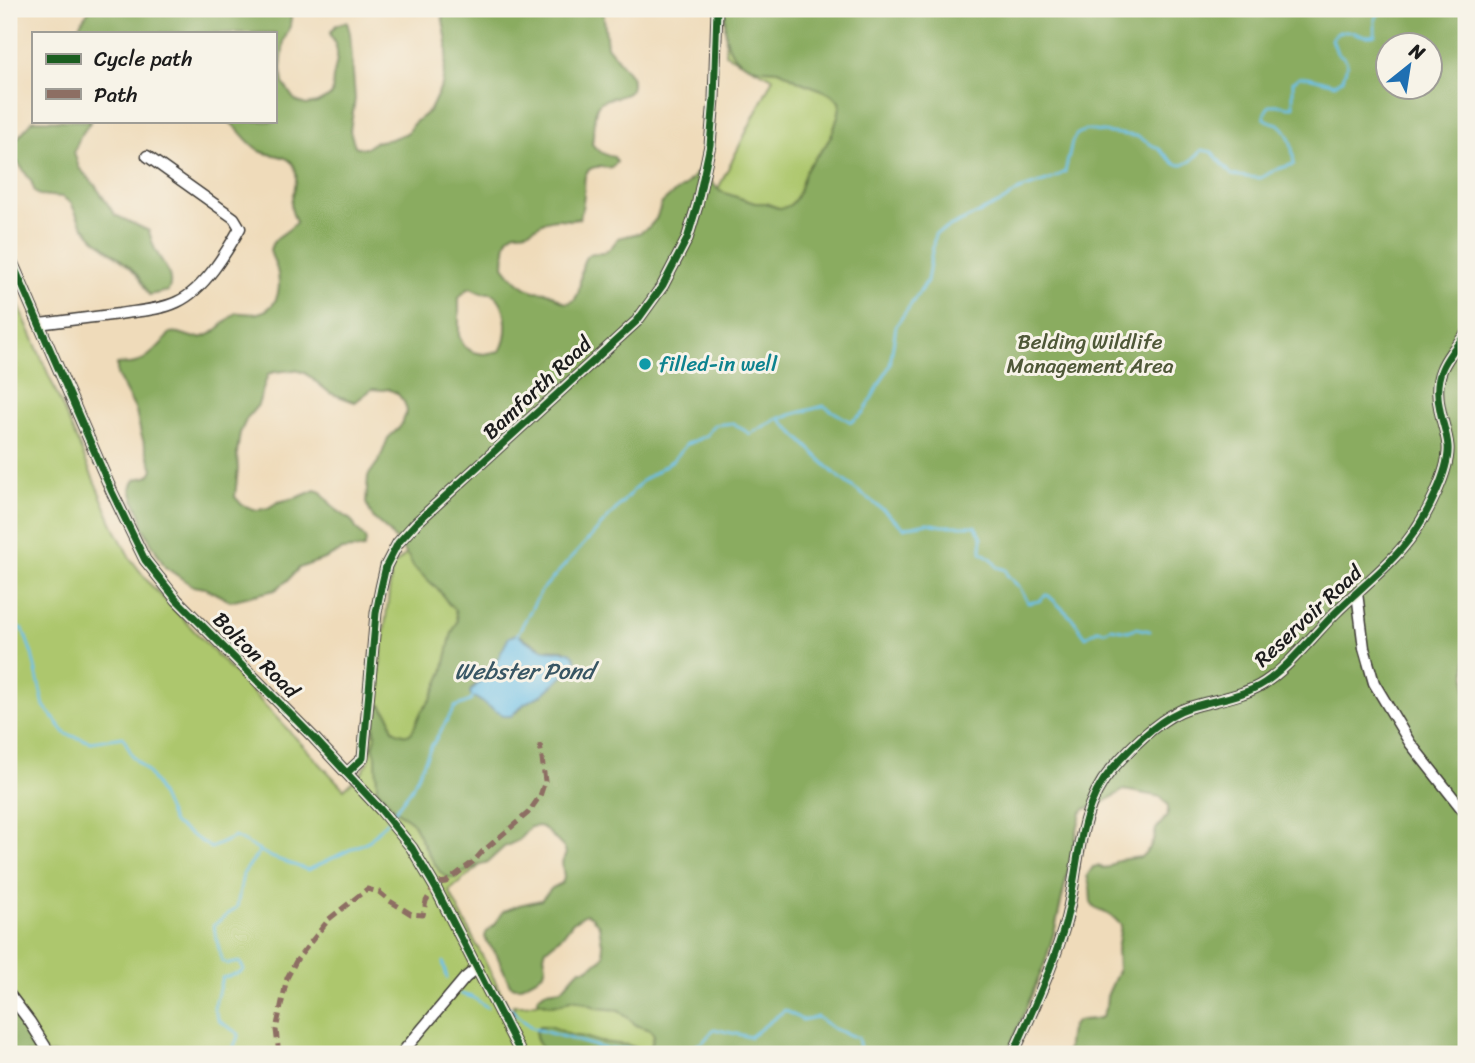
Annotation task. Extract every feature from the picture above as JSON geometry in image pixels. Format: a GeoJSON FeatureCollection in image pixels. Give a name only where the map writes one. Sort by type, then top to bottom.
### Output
{"type":"FeatureCollection","features":[{"type":"Feature","properties":{"kind":"street","name":"Bamforth Road"},"geometry":{"type":"LineString","coordinates":[[347,773],[362,758],[376,613],[386,566],[398,543],[416,523],[637,321],[663,285],[687,239],[710,145],[718,9]]}},
{"type":"Feature","properties":{"kind":"street"},"geometry":{"type":"LineString","coordinates":[[38,324],[147,310],[177,302],[206,279],[233,239],[240,228],[234,218],[147,156]]}},
{"type":"Feature","properties":{"kind":"street","name":"Bolton Road"},"geometry":{"type":"LineString","coordinates":[[9,255],[112,492],[145,560],[177,600],[347,773],[397,828],[434,885],[522,1054]]}},
{"type":"Feature","properties":{"kind":"street","name":"Reservoir Road"},"geometry":{"type":"LineString","coordinates":[[1013,1054],[1064,929],[1087,815],[1096,793],[1110,771],[1168,717],[1185,709],[1238,695],[1260,685],[1275,674],[1336,611],[1401,551],[1427,511],[1446,468],[1448,448],[1437,383],[1447,358],[1466,334]]}},
{"type":"Feature","properties":{"kind":"street"},"geometry":{"type":"LineString","coordinates":[[1357,593],[1364,648],[1374,683],[1410,743],[1466,814]]}},
{"type":"Feature","properties":{"kind":"street"},"geometry":{"type":"LineString","coordinates":[[401,1054],[465,978],[477,968]]}},
{"type":"Feature","properties":{"kind":"street"},"geometry":{"type":"LineString","coordinates":[[9,993],[50,1054]]}},
{"type":"Feature","properties":{"kind":"green space","name":"Belding Wildlife Management Area"},"geometry":{"type":"Polygon","coordinates":[[[90,9],[292,9],[290,26],[284,41],[281,69],[283,83],[294,99],[306,105],[332,95],[337,52],[330,33],[336,25],[347,22],[355,99],[350,131],[355,146],[366,148],[375,142],[407,133],[413,124],[430,110],[442,85],[447,53],[441,9],[603,9],[607,46],[631,76],[632,85],[626,94],[602,101],[598,105],[592,144],[602,153],[614,157],[617,162],[610,167],[591,168],[586,174],[580,218],[551,220],[528,231],[516,232],[509,237],[505,251],[504,266],[521,284],[534,291],[550,293],[568,303],[577,296],[586,257],[592,253],[605,252],[618,238],[639,233],[649,227],[656,219],[662,203],[685,186],[696,173],[708,177],[722,192],[755,203],[787,207],[798,194],[809,165],[830,138],[840,106],[835,97],[780,71],[756,68],[738,59],[728,46],[725,9],[1466,9],[1466,1054],[1066,1054],[1074,1023],[1102,1017],[1107,996],[1118,971],[1117,949],[1121,925],[1091,903],[1087,876],[1093,867],[1109,867],[1118,860],[1141,857],[1149,849],[1156,829],[1167,816],[1168,805],[1161,797],[1124,790],[1081,813],[1045,963],[1007,1054],[546,1054],[536,1036],[540,1026],[551,1026],[570,1035],[628,1045],[644,1051],[650,1050],[654,1035],[651,1030],[636,1025],[619,1010],[597,1008],[572,999],[562,1004],[550,1005],[537,999],[546,991],[562,989],[581,969],[587,969],[602,959],[604,954],[599,926],[591,916],[586,914],[573,922],[563,935],[546,949],[544,972],[520,987],[510,985],[497,955],[487,942],[486,932],[495,925],[504,911],[541,900],[552,888],[562,883],[562,863],[566,853],[545,829],[540,826],[530,827],[519,840],[504,847],[488,862],[454,878],[446,877],[429,855],[412,822],[394,809],[377,789],[376,755],[373,747],[376,737],[373,720],[376,707],[381,705],[394,730],[408,735],[412,732],[443,672],[457,621],[455,610],[438,589],[414,568],[389,532],[373,518],[366,503],[368,476],[380,459],[388,438],[400,427],[407,412],[404,402],[397,393],[388,389],[372,389],[355,402],[330,393],[305,373],[295,370],[268,374],[258,405],[247,418],[240,433],[235,497],[242,505],[257,510],[315,490],[321,492],[334,508],[352,521],[366,543],[364,548],[342,550],[299,568],[275,590],[230,601],[205,588],[193,586],[165,567],[143,527],[131,489],[136,479],[148,476],[153,469],[136,411],[117,375],[117,364],[140,361],[170,333],[199,338],[211,334],[236,313],[255,314],[265,310],[278,295],[278,273],[270,250],[274,241],[296,222],[291,206],[296,173],[291,162],[255,148],[229,122],[276,122],[276,32],[76,32],[90,9]],[[471,288],[459,298],[459,336],[464,346],[473,352],[484,354],[500,351],[505,338],[506,321],[498,299],[491,293],[482,293],[471,288]],[[517,634],[494,666],[471,689],[517,712],[525,703],[543,694],[554,684],[565,650],[544,649],[517,634]]]}},
{"type":"Feature","properties":{"kind":"green space","name":"Belding Wildlife Management Area"},"geometry":{"type":"Polygon","coordinates":[[[727,9],[1466,9],[1466,800],[1088,788],[1004,1054],[9,1054],[9,283],[130,558],[150,584],[344,789],[362,772],[369,761],[392,567],[630,348],[718,189],[773,78],[725,54],[727,9]],[[546,811],[449,891],[513,1016],[513,1005],[540,1002],[621,961],[546,811]]]}},
{"type":"Feature","properties":{"kind":"green space"},"geometry":{"type":"Polygon","coordinates":[[[32,121],[90,122],[74,152],[79,168],[94,184],[115,215],[149,231],[154,248],[169,276],[168,291],[149,295],[131,268],[82,225],[71,203],[62,197],[39,195],[35,192],[31,181],[11,153],[17,139],[32,121]]]}},
{"type":"Feature","properties":{"kind":"green space"},"geometry":{"type":"Polygon","coordinates":[[[9,1003],[28,1030],[41,1054],[9,1054],[9,1003]]]}},
{"type":"Feature","properties":{"kind":"water","name":"Webster Pond"},"geometry":{"type":"Polygon","coordinates":[[[517,634],[543,649],[568,652],[575,657],[577,663],[543,694],[525,703],[511,716],[504,716],[470,692],[494,666],[509,637],[517,634]]]}},
{"type":"Feature","properties":{"kind":"waterway"},"geometry":{"type":"LineString","coordinates":[[517,635],[541,591],[642,481],[673,460],[687,444],[706,436],[714,425],[733,423],[750,434],[779,418],[824,406],[851,422],[864,412],[890,365],[896,326],[927,281],[935,234],[1004,201],[1019,190],[1065,172],[1072,142],[1076,135],[1085,130],[1136,136],[1159,149],[1175,164],[1183,165],[1191,161],[1202,150],[1212,152],[1232,175],[1261,178],[1294,164],[1291,143],[1284,128],[1264,118],[1268,107],[1293,107],[1293,82],[1299,77],[1335,84],[1343,79],[1346,61],[1337,53],[1332,39],[1341,31],[1375,35],[1375,19],[1382,9]]}},
{"type":"Feature","properties":{"kind":"waterway"},"geometry":{"type":"LineString","coordinates":[[779,418],[835,474],[904,528],[927,523],[975,526],[982,537],[981,552],[992,559],[997,567],[1006,570],[1028,603],[1049,596],[1072,618],[1086,637],[1097,630],[1106,631],[1111,628],[1150,631]]}},
{"type":"Feature","properties":{"kind":"waterway"},"geometry":{"type":"LineString","coordinates":[[9,588],[13,590],[13,607],[9,611]]}},
{"type":"Feature","properties":{"kind":"waterway"},"geometry":{"type":"LineString","coordinates":[[9,626],[23,629],[32,654],[44,706],[66,734],[91,742],[123,737],[133,757],[156,785],[173,823],[211,848],[235,837],[271,857],[308,870],[370,840],[387,821]]}},
{"type":"Feature","properties":{"kind":"waterway"},"geometry":{"type":"LineString","coordinates":[[391,816],[412,788],[431,747],[455,707],[470,701],[474,694]]}},
{"type":"Feature","properties":{"kind":"waterway"},"geometry":{"type":"LineString","coordinates":[[231,1054],[239,1034],[219,1021],[214,1008],[222,978],[244,970],[240,962],[228,964],[222,961],[214,925],[237,907],[243,874],[260,851]]}},
{"type":"Feature","properties":{"kind":"waterway"},"geometry":{"type":"LineString","coordinates":[[443,962],[447,978]]}},
{"type":"Feature","properties":{"kind":"waterway"},"geometry":{"type":"LineString","coordinates":[[461,994],[472,997],[487,1007]]}},
{"type":"Feature","properties":{"kind":"waterway"},"geometry":{"type":"LineString","coordinates":[[506,1005],[532,1028],[606,1049],[689,1049],[703,1042],[714,1029],[750,1037],[785,1010],[802,1020],[817,1017],[834,1029],[858,1038],[861,1054]]}},
{"type":"Feature","properties":{"kind":"marked path"},"geometry":{"type":"LineString","coordinates":[[279,1054],[276,1030],[287,978],[296,961],[329,919],[367,889],[379,892],[411,914],[423,915],[426,901],[437,883],[446,882],[473,862],[528,813],[540,796],[545,781],[540,744]]}},
{"type":"Feature","properties":{"kind":"cycle path"},"geometry":{"type":"LineString","coordinates":[[347,773],[363,758],[376,613],[386,566],[398,543],[416,523],[637,321],[663,285],[687,239],[710,145],[717,9]]}},
{"type":"Feature","properties":{"kind":"cycle path"},"geometry":{"type":"LineString","coordinates":[[9,255],[112,492],[145,560],[177,600],[314,738],[381,810],[412,848],[521,1054]]}},
{"type":"Feature","properties":{"kind":"cycle path"},"geometry":{"type":"LineString","coordinates":[[1013,1054],[1063,931],[1084,827],[1099,788],[1127,752],[1167,718],[1188,708],[1242,693],[1269,680],[1386,566],[1404,545],[1431,504],[1445,467],[1448,446],[1438,398],[1439,377],[1446,360],[1466,334]]}},
{"type":"Feature","properties":{"kind":"place","name":"filled-in well"},"geometry":{"type":"Point","coordinates":[645,364]}}]}
